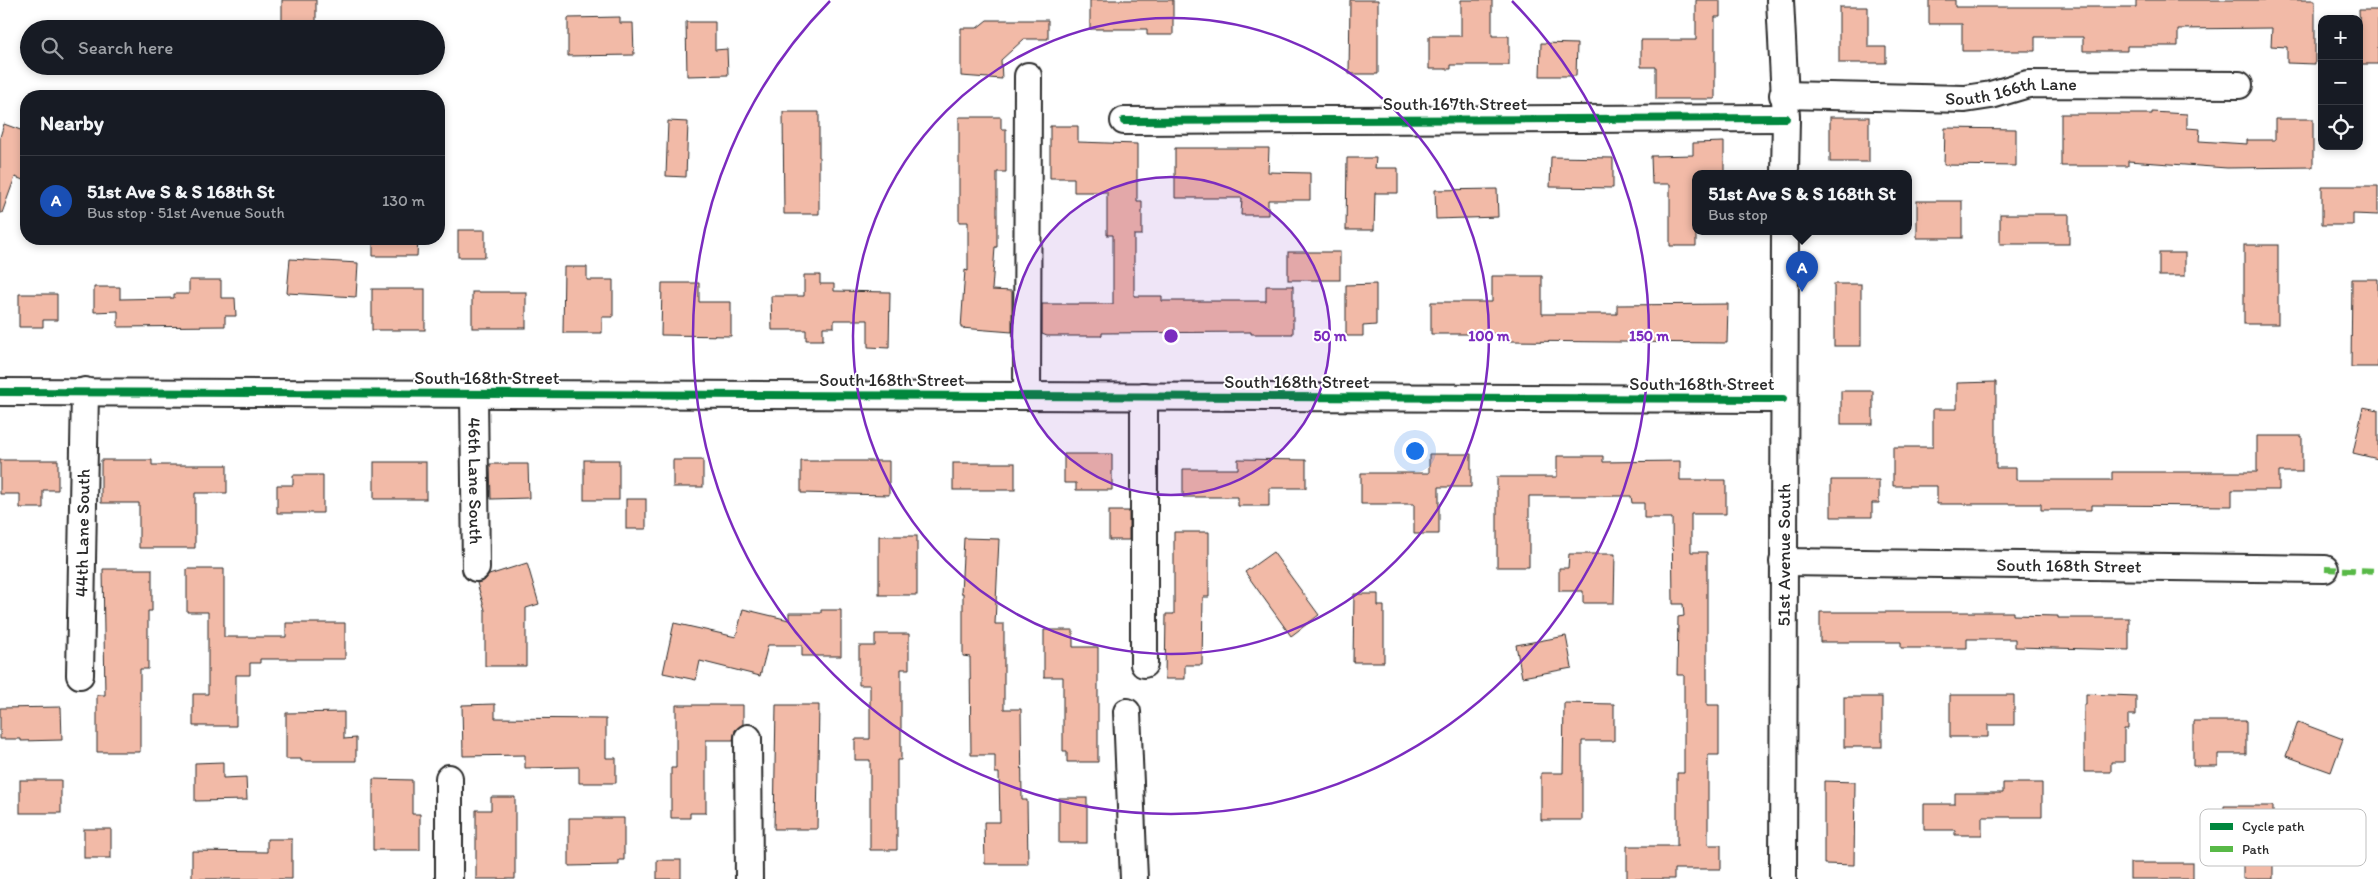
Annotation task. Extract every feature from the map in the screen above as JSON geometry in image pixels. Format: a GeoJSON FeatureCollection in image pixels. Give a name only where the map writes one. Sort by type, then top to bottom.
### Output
{"type":"FeatureCollection","features":[{"type":"Feature","properties":{"kind":"street"},"geometry":{"type":"LineString","coordinates":[[1780,0],[1785,106],[1785,170]]}},
{"type":"Feature","properties":{"kind":"street"},"geometry":{"type":"LineString","coordinates":[[1027,396],[1028,76]]}},
{"type":"Feature","properties":{"kind":"street","name":"South 166th Lane"},"geometry":{"type":"LineString","coordinates":[[1785,106],[1965,99],[2038,83],[2239,85]]}},
{"type":"Feature","properties":{"kind":"street","name":"South 167th Street"},"geometry":{"type":"LineString","coordinates":[[1124,121],[1785,106]]}},
{"type":"Feature","properties":{"kind":"street","name":"51st Avenue South"},"geometry":{"type":"LineString","coordinates":[[1784,879],[1785,235]]}},
{"type":"Feature","properties":{"kind":"street","name":"South 168th Street"},"geometry":{"type":"LineString","coordinates":[[0,392],[1784,399]]}},
{"type":"Feature","properties":{"kind":"street","name":"44th Lane South"},"geometry":{"type":"LineString","coordinates":[[80,675],[85,392]]}},
{"type":"Feature","properties":{"kind":"street","name":"46th Lane South"},"geometry":{"type":"LineString","coordinates":[[474,393],[476,568]]}},
{"type":"Feature","properties":{"kind":"street"},"geometry":{"type":"LineString","coordinates":[[1144,396],[1144,664]]}},
{"type":"Feature","properties":{"kind":"street","name":"South 168th Street"},"geometry":{"type":"LineString","coordinates":[[1784,562],[2325,569]]}},
{"type":"Feature","properties":{"kind":"street"},"geometry":{"type":"LineString","coordinates":[[1127,712],[1134,879]]}},
{"type":"Feature","properties":{"kind":"street"},"geometry":{"type":"LineString","coordinates":[[748,738],[749,879]]}},
{"type":"Feature","properties":{"kind":"street"},"geometry":{"type":"LineString","coordinates":[[449,778],[449,879]]}},
{"type":"Feature","properties":{"kind":"building"},"geometry":{"type":"Polygon","coordinates":[[[282,0],[316,0],[316,20],[282,20],[282,0]]]}},
{"type":"Feature","properties":{"kind":"building"},"geometry":{"type":"Polygon","coordinates":[[[1090,0],[1173,0],[1173,35],[1147,35],[1147,29],[1090,29],[1090,0]]]}},
{"type":"Feature","properties":{"kind":"building"},"geometry":{"type":"Polygon","coordinates":[[[1350,0],[1378,0],[1378,74],[1349,74],[1350,0]]]}},
{"type":"Feature","properties":{"kind":"building"},"geometry":{"type":"Polygon","coordinates":[[[1461,0],[1492,0],[1492,36],[1509,36],[1509,65],[1451,65],[1451,69],[1429,69],[1429,36],[1461,36],[1461,0]]]}},
{"type":"Feature","properties":{"kind":"building"},"geometry":{"type":"Polygon","coordinates":[[[1696,0],[1720,0],[1720,17],[1715,17],[1715,99],[1656,99],[1656,67],[1641,67],[1641,40],[1696,40],[1696,0]]]}},
{"type":"Feature","properties":{"kind":"building"},"geometry":{"type":"Polygon","coordinates":[[[1929,0],[1955,0],[1955,7],[2136,7],[2136,0],[2315,0],[2315,64],[2287,63],[2287,47],[2271,46],[2272,28],[2178,29],[2178,46],[2127,46],[2127,51],[2083,51],[2083,37],[2035,37],[2035,51],[1962,51],[1962,24],[1929,24],[1929,0]]]}},
{"type":"Feature","properties":{"kind":"building"},"geometry":{"type":"Polygon","coordinates":[[[1839,7],[1868,7],[1868,47],[1886,47],[1886,63],[1839,63],[1839,7]]]}},
{"type":"Feature","properties":{"kind":"building"},"geometry":{"type":"Polygon","coordinates":[[[2359,10],[2378,10],[2378,64],[2363,64],[2363,15],[2359,15],[2359,10]]]}},
{"type":"Feature","properties":{"kind":"building"},"geometry":{"type":"Polygon","coordinates":[[[620,17],[620,23],[633,23],[634,55],[568,56],[568,18],[620,17]]]}},
{"type":"Feature","properties":{"kind":"building"},"geometry":{"type":"Polygon","coordinates":[[[987,20],[1048,20],[1048,39],[1024,39],[1001,60],[1002,79],[961,76],[961,28],[977,28],[987,20]]]}},
{"type":"Feature","properties":{"kind":"building"},"geometry":{"type":"Polygon","coordinates":[[[686,22],[715,22],[715,50],[727,49],[728,75],[687,76],[686,22]]]}},
{"type":"Feature","properties":{"kind":"building"},"geometry":{"type":"Polygon","coordinates":[[[1541,43],[1577,44],[1576,76],[1540,76],[1541,43]]]}},
{"type":"Feature","properties":{"kind":"building"},"geometry":{"type":"Polygon","coordinates":[[[783,112],[819,112],[819,214],[784,214],[783,112]]]}},
{"type":"Feature","properties":{"kind":"building"},"geometry":{"type":"Polygon","coordinates":[[[2152,112],[2187,114],[2187,128],[2200,129],[2199,141],[2247,144],[2247,140],[2275,140],[2275,119],[2313,119],[2313,167],[2227,168],[2128,161],[2128,166],[2061,166],[2061,114],[2152,114],[2152,112]]]}},
{"type":"Feature","properties":{"kind":"building"},"geometry":{"type":"Polygon","coordinates":[[[959,117],[1001,117],[1001,129],[1006,129],[1006,172],[997,172],[997,247],[995,247],[992,290],[1012,291],[1012,332],[961,328],[965,270],[968,271],[968,222],[959,222],[959,117]]]}},
{"type":"Feature","properties":{"kind":"building"},"geometry":{"type":"Polygon","coordinates":[[[1830,117],[1869,117],[1869,162],[1830,162],[1830,117]]]}},
{"type":"Feature","properties":{"kind":"building"},"geometry":{"type":"Polygon","coordinates":[[[668,121],[688,122],[686,177],[666,176],[668,121]]]}},
{"type":"Feature","properties":{"kind":"building"},"geometry":{"type":"Polygon","coordinates":[[[4,124],[20,130],[20,179],[15,177],[2,213],[0,213],[0,137],[4,124]]]}},
{"type":"Feature","properties":{"kind":"building"},"geometry":{"type":"Polygon","coordinates":[[[1050,126],[1078,126],[1078,142],[1137,144],[1137,201],[1142,201],[1142,235],[1134,235],[1134,296],[1162,296],[1162,301],[1266,301],[1266,286],[1293,286],[1293,334],[1251,334],[1251,332],[1102,333],[1102,336],[1047,336],[1042,334],[1042,304],[1113,304],[1113,235],[1107,235],[1107,192],[1074,192],[1074,178],[1050,178],[1050,126]]]}},
{"type":"Feature","properties":{"kind":"building"},"geometry":{"type":"Polygon","coordinates":[[[1945,128],[2016,129],[2016,166],[1944,165],[1945,128]]]}},
{"type":"Feature","properties":{"kind":"building"},"geometry":{"type":"Polygon","coordinates":[[[1724,142],[1724,170],[1692,170],[1692,235],[1696,235],[1696,246],[1670,246],[1670,184],[1652,184],[1651,156],[1693,155],[1693,143],[1724,142]]]}},
{"type":"Feature","properties":{"kind":"building"},"geometry":{"type":"Polygon","coordinates":[[[1175,148],[1269,148],[1268,172],[1310,173],[1310,200],[1268,200],[1268,215],[1241,215],[1242,198],[1175,198],[1175,148]]]}},
{"type":"Feature","properties":{"kind":"building"},"geometry":{"type":"Polygon","coordinates":[[[1551,157],[1613,158],[1613,188],[1550,187],[1551,157]]]}},
{"type":"Feature","properties":{"kind":"building"},"geometry":{"type":"Polygon","coordinates":[[[1347,158],[1376,158],[1375,168],[1398,168],[1398,193],[1375,193],[1374,230],[1346,230],[1347,158]]]}},
{"type":"Feature","properties":{"kind":"building"},"geometry":{"type":"Polygon","coordinates":[[[2322,186],[2378,186],[2378,215],[2353,214],[2353,225],[2322,225],[2322,186]]]}},
{"type":"Feature","properties":{"kind":"building"},"geometry":{"type":"Polygon","coordinates":[[[1497,189],[1498,217],[1436,219],[1435,190],[1497,189]]]}},
{"type":"Feature","properties":{"kind":"building"},"geometry":{"type":"Polygon","coordinates":[[[1917,201],[1962,201],[1962,238],[1917,238],[1917,201]]]}},
{"type":"Feature","properties":{"kind":"building"},"geometry":{"type":"Polygon","coordinates":[[[2000,214],[2069,214],[2069,244],[2000,244],[2000,214]]]}},
{"type":"Feature","properties":{"kind":"building"},"geometry":{"type":"Polygon","coordinates":[[[458,230],[485,230],[485,257],[458,257],[458,230]]]}},
{"type":"Feature","properties":{"kind":"building"},"geometry":{"type":"Polygon","coordinates":[[[373,245],[418,245],[417,256],[373,256],[373,245]]]}},
{"type":"Feature","properties":{"kind":"building"},"geometry":{"type":"Polygon","coordinates":[[[2244,245],[2278,245],[2278,324],[2244,324],[2244,245]]]}},
{"type":"Feature","properties":{"kind":"building"},"geometry":{"type":"Polygon","coordinates":[[[1288,252],[1340,252],[1340,280],[1288,280],[1288,252]]]}},
{"type":"Feature","properties":{"kind":"building"},"geometry":{"type":"Polygon","coordinates":[[[2159,253],[2185,253],[2185,276],[2159,276],[2159,253]]]}},
{"type":"Feature","properties":{"kind":"building"},"geometry":{"type":"Polygon","coordinates":[[[290,259],[358,263],[356,297],[287,293],[290,259]]]}},
{"type":"Feature","properties":{"kind":"building"},"geometry":{"type":"Polygon","coordinates":[[[564,267],[587,267],[587,280],[613,280],[613,317],[602,317],[602,333],[563,333],[564,267]]]}},
{"type":"Feature","properties":{"kind":"building"},"geometry":{"type":"Polygon","coordinates":[[[804,275],[820,275],[820,284],[834,284],[834,291],[890,292],[889,348],[868,347],[868,320],[834,320],[834,327],[823,327],[823,340],[806,340],[806,330],[772,330],[771,296],[804,296],[804,275]]]}},
{"type":"Feature","properties":{"kind":"building"},"geometry":{"type":"Polygon","coordinates":[[[1492,276],[1542,276],[1542,314],[1617,314],[1617,305],[1728,304],[1727,343],[1508,341],[1508,334],[1431,334],[1431,302],[1492,302],[1492,276]]]}},
{"type":"Feature","properties":{"kind":"building"},"geometry":{"type":"Polygon","coordinates":[[[2352,279],[2378,279],[2378,367],[2351,367],[2352,279]]]}},
{"type":"Feature","properties":{"kind":"building"},"geometry":{"type":"Polygon","coordinates":[[[189,280],[221,280],[221,298],[235,298],[236,316],[225,316],[225,326],[118,327],[118,311],[94,312],[94,287],[120,287],[120,299],[174,298],[174,294],[189,294],[189,280]]]}},
{"type":"Feature","properties":{"kind":"building"},"geometry":{"type":"Polygon","coordinates":[[[662,283],[699,283],[699,302],[731,302],[731,336],[661,335],[662,283]]]}},
{"type":"Feature","properties":{"kind":"building"},"geometry":{"type":"Polygon","coordinates":[[[1376,284],[1376,325],[1363,326],[1363,336],[1346,336],[1346,285],[1376,284]]]}},
{"type":"Feature","properties":{"kind":"building"},"geometry":{"type":"Polygon","coordinates":[[[1834,284],[1861,284],[1861,346],[1834,346],[1834,284]]]}},
{"type":"Feature","properties":{"kind":"building"},"geometry":{"type":"Polygon","coordinates":[[[372,289],[425,289],[425,330],[372,330],[372,289]]]}},
{"type":"Feature","properties":{"kind":"building"},"geometry":{"type":"Polygon","coordinates":[[[472,292],[526,292],[526,328],[472,328],[472,292]]]}},
{"type":"Feature","properties":{"kind":"building"},"geometry":{"type":"Polygon","coordinates":[[[19,294],[57,294],[57,320],[43,320],[43,327],[19,327],[19,294]]]}},
{"type":"Feature","properties":{"kind":"building"},"geometry":{"type":"Polygon","coordinates":[[[1996,382],[1996,468],[2016,468],[2016,480],[2112,480],[2112,472],[2257,472],[2257,436],[2302,436],[2302,472],[2279,472],[2279,490],[2232,490],[2232,506],[2092,505],[2092,510],[2041,510],[2041,504],[1937,504],[1937,486],[1893,486],[1893,447],[1933,447],[1933,409],[1957,409],[1957,383],[1996,382]]]}},
{"type":"Feature","properties":{"kind":"building"},"geometry":{"type":"Polygon","coordinates":[[[1841,391],[1873,391],[1873,424],[1841,424],[1841,391]]]}},
{"type":"Feature","properties":{"kind":"building"},"geometry":{"type":"Polygon","coordinates":[[[2363,407],[2378,410],[2378,459],[2353,453],[2363,407]]]}},
{"type":"Feature","properties":{"kind":"building"},"geometry":{"type":"Polygon","coordinates":[[[1064,454],[1112,454],[1112,490],[1076,490],[1076,483],[1064,483],[1064,454]]]}},
{"type":"Feature","properties":{"kind":"building"},"geometry":{"type":"Polygon","coordinates":[[[1429,454],[1471,454],[1471,487],[1439,487],[1439,534],[1414,534],[1414,504],[1361,504],[1361,473],[1429,473],[1429,454]]]}},
{"type":"Feature","properties":{"kind":"building"},"geometry":{"type":"Polygon","coordinates":[[[1557,456],[1603,456],[1603,462],[1680,461],[1680,480],[1726,480],[1726,514],[1691,514],[1691,552],[1707,552],[1707,705],[1719,705],[1719,755],[1708,755],[1708,845],[1721,845],[1721,869],[1674,869],[1674,879],[1627,879],[1627,846],[1677,846],[1677,773],[1684,773],[1684,675],[1677,675],[1678,617],[1684,616],[1683,604],[1673,604],[1672,518],[1644,518],[1644,503],[1632,503],[1631,496],[1529,496],[1529,567],[1497,567],[1497,477],[1557,477],[1557,456]]]}},
{"type":"Feature","properties":{"kind":"building"},"geometry":{"type":"Polygon","coordinates":[[[1238,459],[1306,460],[1306,488],[1269,488],[1269,506],[1238,506],[1238,497],[1183,497],[1183,469],[1238,469],[1238,459]]]}},
{"type":"Feature","properties":{"kind":"building"},"geometry":{"type":"Polygon","coordinates":[[[0,460],[58,460],[58,490],[43,490],[43,508],[20,508],[20,494],[0,494],[0,460]]]}},
{"type":"Feature","properties":{"kind":"building"},"geometry":{"type":"Polygon","coordinates":[[[101,460],[152,460],[152,465],[227,465],[227,493],[195,493],[195,548],[139,548],[139,503],[101,503],[101,460]]]}},
{"type":"Feature","properties":{"kind":"building"},"geometry":{"type":"Polygon","coordinates":[[[584,460],[619,460],[619,500],[584,500],[584,460]]]}},
{"type":"Feature","properties":{"kind":"building"},"geometry":{"type":"Polygon","coordinates":[[[673,460],[703,460],[703,487],[673,487],[673,460]]]}},
{"type":"Feature","properties":{"kind":"building"},"geometry":{"type":"Polygon","coordinates":[[[801,461],[889,461],[889,495],[801,493],[801,461]]]}},
{"type":"Feature","properties":{"kind":"building"},"geometry":{"type":"Polygon","coordinates":[[[374,462],[426,462],[426,499],[374,499],[374,462]]]}},
{"type":"Feature","properties":{"kind":"building"},"geometry":{"type":"Polygon","coordinates":[[[953,463],[1015,463],[1015,490],[953,490],[953,463]]]}},
{"type":"Feature","properties":{"kind":"building"},"geometry":{"type":"Polygon","coordinates":[[[490,464],[528,464],[529,498],[491,499],[490,464]]]}},
{"type":"Feature","properties":{"kind":"building"},"geometry":{"type":"Polygon","coordinates":[[[293,475],[323,475],[323,513],[277,513],[277,485],[293,485],[293,475]]]}},
{"type":"Feature","properties":{"kind":"building"},"geometry":{"type":"Polygon","coordinates":[[[1831,480],[1879,480],[1879,503],[1872,503],[1872,517],[1831,517],[1831,480]]]}},
{"type":"Feature","properties":{"kind":"building"},"geometry":{"type":"Polygon","coordinates":[[[626,499],[646,499],[646,529],[626,529],[626,499]]]}},
{"type":"Feature","properties":{"kind":"building"},"geometry":{"type":"Polygon","coordinates":[[[1109,511],[1129,511],[1129,540],[1109,540],[1109,511]]]}},
{"type":"Feature","properties":{"kind":"building"},"geometry":{"type":"Polygon","coordinates":[[[1174,532],[1209,532],[1209,597],[1203,597],[1202,665],[1185,665],[1185,679],[1165,679],[1166,614],[1174,614],[1174,532]]]}},
{"type":"Feature","properties":{"kind":"building"},"geometry":{"type":"Polygon","coordinates":[[[879,536],[917,536],[917,595],[879,595],[879,536]]]}},
{"type":"Feature","properties":{"kind":"building"},"geometry":{"type":"Polygon","coordinates":[[[964,538],[999,539],[995,624],[1004,624],[1004,709],[1021,709],[1022,800],[1027,800],[1028,864],[985,864],[984,822],[1000,822],[999,773],[995,773],[995,755],[971,755],[970,657],[963,656],[963,593],[961,593],[964,538]]]}},
{"type":"Feature","properties":{"kind":"building"},"geometry":{"type":"Polygon","coordinates":[[[1273,552],[1319,615],[1291,636],[1245,572],[1273,552]]]}},
{"type":"Feature","properties":{"kind":"building"},"geometry":{"type":"Polygon","coordinates":[[[1569,554],[1615,554],[1614,603],[1583,603],[1583,591],[1559,591],[1559,568],[1568,568],[1569,554]]]}},
{"type":"Feature","properties":{"kind":"building"},"geometry":{"type":"Polygon","coordinates":[[[527,563],[539,604],[526,608],[526,666],[485,666],[485,610],[477,583],[484,581],[489,575],[527,563]]]}},
{"type":"Feature","properties":{"kind":"building"},"geometry":{"type":"Polygon","coordinates":[[[103,569],[152,569],[152,611],[148,611],[148,669],[140,669],[140,752],[97,752],[97,695],[105,695],[103,569]]]}},
{"type":"Feature","properties":{"kind":"building"},"geometry":{"type":"Polygon","coordinates":[[[187,569],[224,569],[224,637],[286,637],[286,623],[345,623],[345,659],[260,659],[260,663],[250,663],[250,675],[236,675],[236,726],[193,726],[193,694],[208,694],[208,612],[187,612],[187,569]]]}},
{"type":"Feature","properties":{"kind":"building"},"geometry":{"type":"Polygon","coordinates":[[[1354,594],[1378,594],[1378,606],[1384,606],[1384,662],[1353,662],[1354,594]]]}},
{"type":"Feature","properties":{"kind":"building"},"geometry":{"type":"Polygon","coordinates":[[[743,609],[789,620],[789,613],[821,613],[821,610],[841,610],[841,656],[802,656],[802,645],[768,645],[760,676],[700,661],[696,680],[663,673],[674,623],[736,637],[743,609]]]}},
{"type":"Feature","properties":{"kind":"building"},"geometry":{"type":"Polygon","coordinates":[[[1820,612],[2013,612],[2013,615],[2058,616],[2058,618],[2129,618],[2129,650],[2015,647],[2015,639],[1967,639],[1967,648],[1901,648],[1901,642],[1820,642],[1820,612]]]}},
{"type":"Feature","properties":{"kind":"building"},"geometry":{"type":"Polygon","coordinates":[[[1044,630],[1073,630],[1073,647],[1098,647],[1098,762],[1067,762],[1067,751],[1063,751],[1063,677],[1044,677],[1044,630]]]}},
{"type":"Feature","properties":{"kind":"building"},"geometry":{"type":"Polygon","coordinates":[[[875,634],[909,634],[909,669],[901,669],[901,760],[897,760],[897,850],[870,850],[870,760],[855,760],[855,739],[870,739],[870,685],[859,685],[859,646],[875,646],[875,634]]]}},
{"type":"Feature","properties":{"kind":"building"},"geometry":{"type":"Polygon","coordinates":[[[1566,636],[1572,668],[1522,677],[1516,645],[1566,636]]]}},
{"type":"Feature","properties":{"kind":"building"},"geometry":{"type":"Polygon","coordinates":[[[2086,694],[2136,696],[2136,715],[2128,715],[2128,729],[2124,729],[2124,762],[2111,762],[2111,772],[2084,772],[2084,705],[2086,705],[2086,694]]]}},
{"type":"Feature","properties":{"kind":"building"},"geometry":{"type":"Polygon","coordinates":[[[1950,695],[2014,695],[2014,725],[1988,725],[1988,737],[1950,737],[1950,695]]]}},
{"type":"Feature","properties":{"kind":"building"},"geometry":{"type":"Polygon","coordinates":[[[1844,697],[1882,697],[1882,747],[1844,747],[1844,697]]]}},
{"type":"Feature","properties":{"kind":"building"},"geometry":{"type":"Polygon","coordinates":[[[1564,703],[1614,704],[1614,741],[1582,741],[1582,820],[1541,820],[1541,773],[1563,773],[1564,703]]]}},
{"type":"Feature","properties":{"kind":"building"},"geometry":{"type":"Polygon","coordinates":[[[495,704],[495,718],[606,719],[606,758],[616,758],[616,783],[579,783],[579,767],[525,768],[525,755],[463,756],[462,705],[495,704]]]}},
{"type":"Feature","properties":{"kind":"building"},"geometry":{"type":"Polygon","coordinates":[[[676,705],[743,705],[743,724],[735,730],[733,740],[706,740],[706,813],[690,813],[690,818],[671,818],[671,768],[676,768],[676,705]]]}},
{"type":"Feature","properties":{"kind":"building"},"geometry":{"type":"Polygon","coordinates":[[[776,705],[819,705],[817,829],[774,829],[776,705]]]}},
{"type":"Feature","properties":{"kind":"building"},"geometry":{"type":"Polygon","coordinates":[[[61,707],[62,740],[21,741],[21,739],[0,739],[0,708],[61,707]]]}},
{"type":"Feature","properties":{"kind":"building"},"geometry":{"type":"Polygon","coordinates":[[[344,712],[344,739],[356,738],[356,761],[301,761],[301,759],[286,759],[286,713],[344,712]]]}},
{"type":"Feature","properties":{"kind":"building"},"geometry":{"type":"Polygon","coordinates":[[[2193,721],[2246,721],[2246,754],[2218,754],[2218,766],[2193,766],[2193,721]]]}},
{"type":"Feature","properties":{"kind":"building"},"geometry":{"type":"Polygon","coordinates":[[[2298,722],[2343,739],[2331,772],[2286,756],[2298,722]]]}},
{"type":"Feature","properties":{"kind":"building"},"geometry":{"type":"Polygon","coordinates":[[[223,762],[223,778],[246,777],[247,800],[195,801],[195,763],[223,762]]]}},
{"type":"Feature","properties":{"kind":"building"},"geometry":{"type":"Polygon","coordinates":[[[373,779],[412,780],[412,814],[420,814],[420,850],[373,850],[373,779]]]}},
{"type":"Feature","properties":{"kind":"building"},"geometry":{"type":"Polygon","coordinates":[[[20,780],[61,780],[61,813],[20,813],[20,780]]]}},
{"type":"Feature","properties":{"kind":"building"},"geometry":{"type":"Polygon","coordinates":[[[1824,781],[1855,782],[1854,865],[1824,864],[1824,781]]]}},
{"type":"Feature","properties":{"kind":"building"},"geometry":{"type":"Polygon","coordinates":[[[2003,783],[2042,783],[2042,817],[1982,817],[1982,835],[1955,835],[1955,830],[1924,830],[1924,804],[1955,804],[1955,793],[2003,793],[2003,783]]]}},
{"type":"Feature","properties":{"kind":"building"},"geometry":{"type":"Polygon","coordinates":[[[491,797],[515,797],[515,879],[476,879],[476,810],[491,810],[491,797]]]}},
{"type":"Feature","properties":{"kind":"building"},"geometry":{"type":"Polygon","coordinates":[[[1059,798],[1087,798],[1087,843],[1059,843],[1059,798]]]}},
{"type":"Feature","properties":{"kind":"building"},"geometry":{"type":"Polygon","coordinates":[[[2224,806],[2273,806],[2273,809],[2224,809],[2224,806]]]}},
{"type":"Feature","properties":{"kind":"building"},"geometry":{"type":"Polygon","coordinates":[[[569,818],[624,818],[624,860],[619,860],[619,865],[569,866],[569,818]]]}},
{"type":"Feature","properties":{"kind":"building"},"geometry":{"type":"Polygon","coordinates":[[[84,829],[111,829],[111,858],[84,858],[84,829]]]}},
{"type":"Feature","properties":{"kind":"building"},"geometry":{"type":"Polygon","coordinates":[[[267,839],[292,839],[292,879],[192,879],[192,851],[267,852],[267,839]]]}},
{"type":"Feature","properties":{"kind":"building"},"geometry":{"type":"Polygon","coordinates":[[[657,860],[681,860],[681,879],[657,879],[657,860]]]}},
{"type":"Feature","properties":{"kind":"building"},"geometry":{"type":"Polygon","coordinates":[[[2130,863],[2193,863],[2193,879],[2130,879],[2130,863]]]}},
{"type":"Feature","properties":{"kind":"building"},"geometry":{"type":"Polygon","coordinates":[[[2243,866],[2273,866],[2273,879],[2243,879],[2243,866]]]}},
{"type":"Feature","properties":{"kind":"marked path"},"geometry":{"type":"LineString","coordinates":[[2325,569],[2378,571]]}},
{"type":"Feature","properties":{"kind":"cycle path"},"geometry":{"type":"LineString","coordinates":[[1124,121],[1786,118]]}},
{"type":"Feature","properties":{"kind":"cycle path"},"geometry":{"type":"LineString","coordinates":[[0,392],[1783,399]]}},
{"type":"Feature","properties":{"kind":"place","name":"51st Ave S & S 168th St"},"geometry":{"type":"Point","coordinates":[1802,292]}}]}
